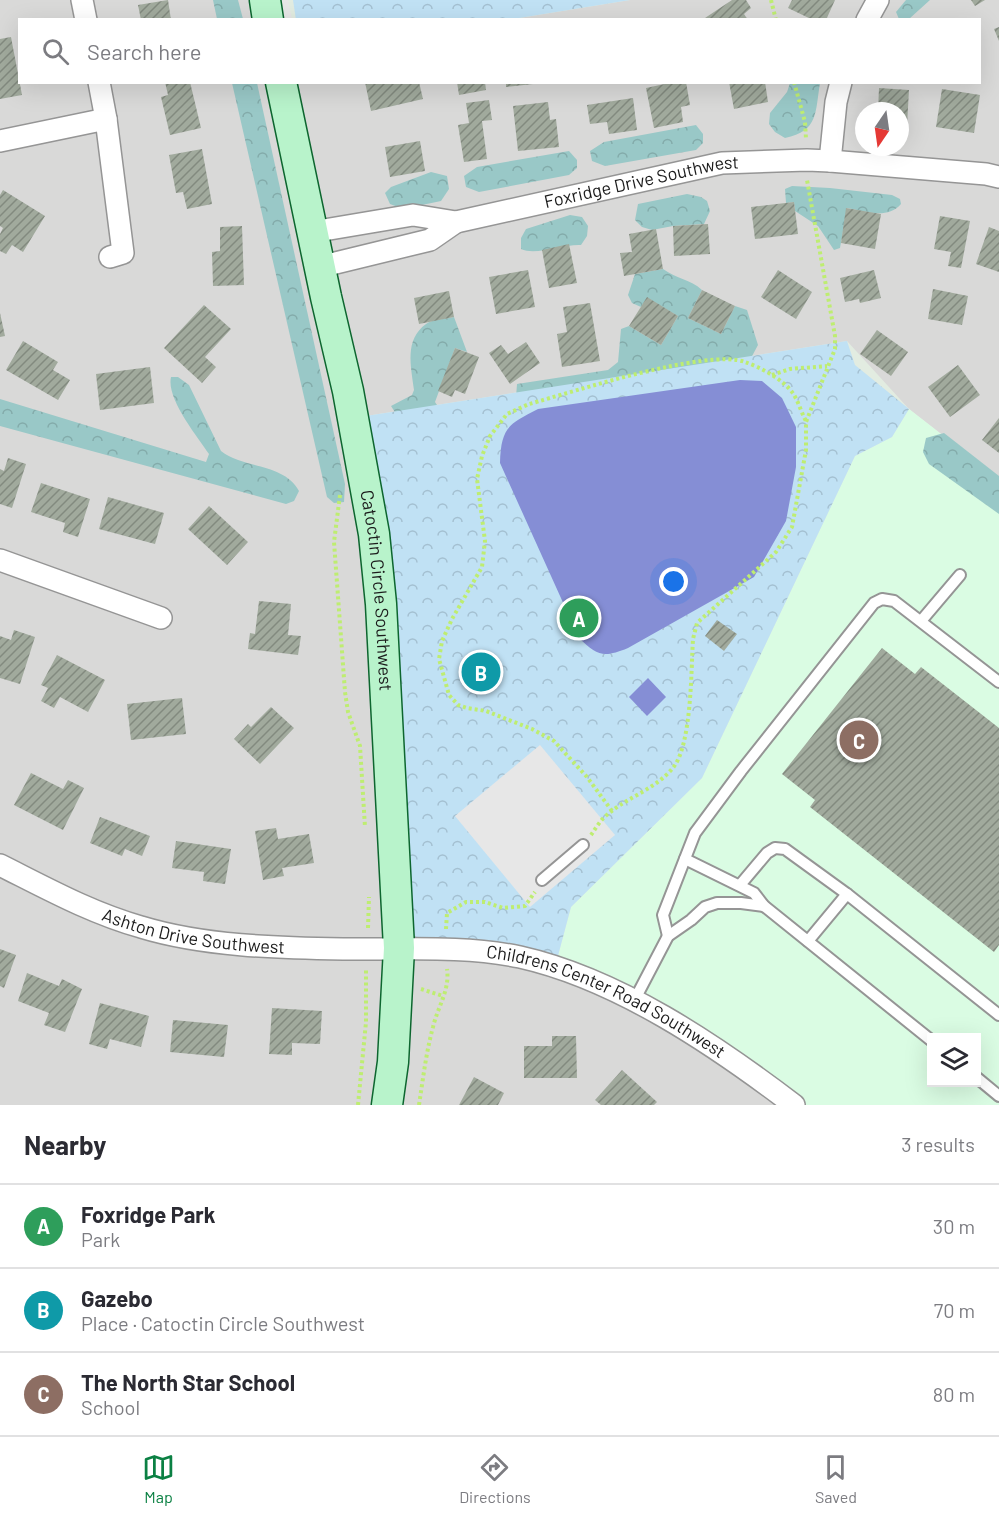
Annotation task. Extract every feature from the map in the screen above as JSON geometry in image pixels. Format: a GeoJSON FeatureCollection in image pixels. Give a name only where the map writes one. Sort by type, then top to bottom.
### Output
{"type":"FeatureCollection","features":[{"type":"Feature","properties":{"kind":"main road"},"geometry":{"type":"LineString","coordinates":[[265,0],[268,18]]}},
{"type":"Feature","properties":{"kind":"main road","name":"Catoctin Circle Southwest"},"geometry":{"type":"LineString","coordinates":[[281,84],[319,267],[348,391],[374,534],[381,604],[399,948],[393,1062],[387,1105]]}},
{"type":"Feature","properties":{"kind":"street"},"geometry":{"type":"LineString","coordinates":[[82,0],[86,18]]}},
{"type":"Feature","properties":{"kind":"street"},"geometry":{"type":"LineString","coordinates":[[868,18],[878,0]]}},
{"type":"Feature","properties":{"kind":"street"},"geometry":{"type":"LineString","coordinates":[[99,84],[123,253],[110,257]]}},
{"type":"Feature","properties":{"kind":"street"},"geometry":{"type":"LineString","coordinates":[[830,161],[836,102],[840,84]]}},
{"type":"Feature","properties":{"kind":"street"},"geometry":{"type":"LineString","coordinates":[[0,141],[106,119]]}},
{"type":"Feature","properties":{"kind":"street","name":"Foxridge Drive Southwest"},"geometry":{"type":"LineString","coordinates":[[312,232],[413,215],[456,222],[722,163],[830,161],[999,177]]}},
{"type":"Feature","properties":{"kind":"street","name":"Foxridge Drive Southwest"},"geometry":{"type":"LineString","coordinates":[[319,267],[430,240],[456,222]]}},
{"type":"Feature","properties":{"kind":"street"},"geometry":{"type":"LineString","coordinates":[[0,560],[161,618]]}},
{"type":"Feature","properties":{"kind":"street","name":"Ashton Drive Southwest"},"geometry":{"type":"LineString","coordinates":[[0,865],[76,903],[140,927],[189,939],[252,945],[399,948]]}},
{"type":"Feature","properties":{"kind":"street","name":"Childrens Center Road Southwest"},"geometry":{"type":"LineString","coordinates":[[399,948],[444,948],[518,957],[588,979],[634,1001],[740,1064],[794,1105]]}},
{"type":"Feature","properties":{"kind":"lane"},"geometry":{"type":"LineString","coordinates":[[921,621],[960,575]]}},
{"type":"Feature","properties":{"kind":"lane"},"geometry":{"type":"LineString","coordinates":[[668,936],[663,915],[696,833],[741,771],[874,603],[882,599],[894,601],[999,682]]}},
{"type":"Feature","properties":{"kind":"lane"},"geometry":{"type":"LineString","coordinates":[[542,880],[583,845]]}},
{"type":"Feature","properties":{"kind":"lane"},"geometry":{"type":"LineString","coordinates":[[740,885],[767,853],[775,848],[785,849],[847,894],[999,1015]]}},
{"type":"Feature","properties":{"kind":"lane"},"geometry":{"type":"LineString","coordinates":[[685,859],[754,893],[765,906],[927,1037]]}},
{"type":"Feature","properties":{"kind":"lane"},"geometry":{"type":"LineString","coordinates":[[808,941],[847,894]]}},
{"type":"Feature","properties":{"kind":"lane"},"geometry":{"type":"LineString","coordinates":[[634,1001],[668,936],[705,907],[717,903],[765,906]]}},
{"type":"Feature","properties":{"kind":"lane"},"geometry":{"type":"LineString","coordinates":[[981,1081],[999,1096]]}},
{"type":"Feature","properties":{"kind":"path"},"geometry":{"type":"LineString","coordinates":[[771,0],[776,18]]}},
{"type":"Feature","properties":{"kind":"path"},"geometry":{"type":"LineString","coordinates":[[583,845],[607,814],[672,770],[685,743],[693,639],[697,623],[776,552],[792,527],[804,461],[806,422],[835,349],[835,336],[808,189],[805,122],[795,84]]}},
{"type":"Feature","properties":{"kind":"path"},"geometry":{"type":"LineString","coordinates":[[612,811],[587,777],[554,741],[532,729],[486,711],[458,705],[449,695],[439,659],[442,641],[452,619],[482,567],[485,542],[477,479],[490,435],[507,414],[529,404],[678,366],[726,358],[745,362],[771,375],[792,392],[806,422]]}},
{"type":"Feature","properties":{"kind":"path"},"geometry":{"type":"LineString","coordinates":[[771,375],[790,369],[828,366]]}},
{"type":"Feature","properties":{"kind":"path"},"geometry":{"type":"LineString","coordinates":[[340,486],[334,542],[345,692],[348,712],[360,746],[365,829]]}},
{"type":"Feature","properties":{"kind":"path"},"geometry":{"type":"LineString","coordinates":[[358,1105],[366,1022],[369,888]]}},
{"type":"Feature","properties":{"kind":"shaded area"},"geometry":{"type":"Polygon","coordinates":[[[0,0],[264,0],[268,18],[18,18],[18,84],[981,84],[981,18],[519,18],[630,0],[999,0],[999,479],[909,409],[847,341],[353,418],[518,957],[625,996],[792,1105],[0,1105],[0,0]]]}},
{"type":"Feature","properties":{"kind":"shaded area"},"geometry":{"type":"Polygon","coordinates":[[[265,0],[288,0],[292,18],[268,18],[265,0]]]}},
{"type":"Feature","properties":{"kind":"shaded area"},"geometry":{"type":"Polygon","coordinates":[[[740,380],[762,381],[782,398],[796,427],[796,467],[786,521],[754,577],[628,648],[607,654],[596,652],[579,638],[500,463],[502,441],[508,428],[538,409],[740,380]]]}},
{"type":"Feature","properties":{"kind":"shaded area"},"geometry":{"type":"Polygon","coordinates":[[[909,409],[999,479],[999,1105],[794,1105],[740,1064],[555,967],[571,907],[702,778],[855,456],[892,437],[909,409]]]}},
{"type":"Feature","properties":{"kind":"shaded area"},"geometry":{"type":"Polygon","coordinates":[[[648,678],[666,697],[647,716],[629,697],[648,678]]]}},
{"type":"Feature","properties":{"kind":"shaded area"},"geometry":{"type":"Polygon","coordinates":[[[540,745],[615,835],[530,907],[455,816],[540,745]]]}},
{"type":"Feature","properties":{"kind":"green space"},"geometry":{"type":"Polygon","coordinates":[[[213,0],[238,0],[243,18],[217,18],[213,0]]]}},
{"type":"Feature","properties":{"kind":"green space"},"geometry":{"type":"Polygon","coordinates":[[[293,0],[630,0],[519,18],[296,18],[293,0]]]}},
{"type":"Feature","properties":{"kind":"green space"},"geometry":{"type":"Polygon","coordinates":[[[906,0],[930,0],[910,18],[899,18],[896,12],[906,0]]]}},
{"type":"Feature","properties":{"kind":"green space"},"geometry":{"type":"Polygon","coordinates":[[[232,84],[257,84],[345,484],[344,502],[334,503],[327,497],[232,84]]]}},
{"type":"Feature","properties":{"kind":"green space"},"geometry":{"type":"Polygon","coordinates":[[[790,84],[820,84],[816,111],[810,125],[804,131],[785,138],[775,132],[769,124],[770,113],[787,92],[790,84]]]}},
{"type":"Feature","properties":{"kind":"green space"},"geometry":{"type":"Polygon","coordinates":[[[696,125],[703,134],[703,143],[696,150],[605,166],[592,161],[590,151],[604,142],[696,125]]]}},
{"type":"Feature","properties":{"kind":"green space"},"geometry":{"type":"Polygon","coordinates":[[[569,151],[577,160],[577,168],[569,175],[479,192],[466,187],[464,176],[477,167],[569,151]]]}},
{"type":"Feature","properties":{"kind":"green space"},"geometry":{"type":"Polygon","coordinates":[[[431,172],[447,176],[449,189],[441,201],[403,209],[390,204],[385,193],[391,187],[431,172]]]}},
{"type":"Feature","properties":{"kind":"green space"},"geometry":{"type":"Polygon","coordinates":[[[792,186],[892,195],[900,199],[901,204],[883,213],[847,208],[840,248],[834,250],[818,226],[795,211],[794,202],[786,203],[785,189],[792,186]]]}},
{"type":"Feature","properties":{"kind":"green space"},"geometry":{"type":"Polygon","coordinates":[[[687,194],[707,201],[710,211],[704,224],[652,230],[642,227],[635,220],[638,204],[687,194]]]}},
{"type":"Feature","properties":{"kind":"green space"},"geometry":{"type":"Polygon","coordinates":[[[570,215],[582,217],[588,226],[587,236],[581,245],[542,251],[521,249],[521,238],[526,229],[570,215]]]}},
{"type":"Feature","properties":{"kind":"green space"},"geometry":{"type":"Polygon","coordinates":[[[663,269],[693,283],[702,290],[688,318],[721,334],[735,306],[747,310],[758,345],[750,360],[516,397],[517,384],[608,370],[618,362],[621,329],[629,326],[661,345],[678,316],[647,298],[641,307],[632,303],[628,295],[635,274],[663,269]]]}},
{"type":"Feature","properties":{"kind":"green space"},"geometry":{"type":"Polygon","coordinates":[[[454,317],[467,352],[455,348],[435,402],[439,408],[400,420],[391,406],[412,395],[414,390],[411,354],[414,338],[419,330],[429,322],[454,317]]]}},
{"type":"Feature","properties":{"kind":"green space"},"geometry":{"type":"Polygon","coordinates":[[[847,341],[855,365],[909,409],[892,437],[855,456],[702,778],[571,907],[555,967],[399,948],[353,418],[847,341]]]}},
{"type":"Feature","properties":{"kind":"green space"},"geometry":{"type":"Polygon","coordinates":[[[171,377],[178,377],[189,385],[221,451],[230,457],[284,475],[299,491],[294,501],[286,504],[0,426],[0,399],[206,462],[209,454],[178,406],[173,395],[171,377]]]}},
{"type":"Feature","properties":{"kind":"green space"},"geometry":{"type":"Polygon","coordinates":[[[944,433],[999,476],[999,514],[929,464],[923,452],[926,438],[944,433]]]}},
{"type":"Feature","properties":{"kind":"building"},"geometry":{"type":"Polygon","coordinates":[[[168,0],[171,18],[141,18],[138,5],[168,0]]]}},
{"type":"Feature","properties":{"kind":"building"},"geometry":{"type":"Polygon","coordinates":[[[732,0],[746,0],[751,8],[744,14],[747,18],[705,18],[732,0]]]}},
{"type":"Feature","properties":{"kind":"building"},"geometry":{"type":"Polygon","coordinates":[[[792,0],[835,0],[827,18],[809,18],[788,8],[792,0]]]}},
{"type":"Feature","properties":{"kind":"building"},"geometry":{"type":"Polygon","coordinates":[[[971,0],[985,0],[975,6],[971,0]]]}},
{"type":"Feature","properties":{"kind":"building"},"geometry":{"type":"Polygon","coordinates":[[[999,27],[999,41],[994,29],[999,27]]]}},
{"type":"Feature","properties":{"kind":"building"},"geometry":{"type":"Polygon","coordinates":[[[11,37],[18,84],[22,95],[0,99],[0,39],[11,37]]]}},
{"type":"Feature","properties":{"kind":"building"},"geometry":{"type":"Polygon","coordinates":[[[165,84],[190,84],[201,128],[170,135],[161,97],[168,95],[165,84]]]}},
{"type":"Feature","properties":{"kind":"building"},"geometry":{"type":"Polygon","coordinates":[[[365,84],[419,84],[423,99],[371,111],[365,84]]]}},
{"type":"Feature","properties":{"kind":"building"},"geometry":{"type":"Polygon","coordinates":[[[457,84],[485,84],[486,90],[459,95],[457,84]]]}},
{"type":"Feature","properties":{"kind":"building"},"geometry":{"type":"Polygon","coordinates":[[[506,84],[533,84],[506,87],[506,84]]]}},
{"type":"Feature","properties":{"kind":"building"},"geometry":{"type":"Polygon","coordinates":[[[665,84],[686,84],[690,105],[681,107],[683,122],[654,128],[646,88],[665,84]]]}},
{"type":"Feature","properties":{"kind":"building"},"geometry":{"type":"Polygon","coordinates":[[[729,84],[765,84],[768,102],[734,109],[729,84]]]}},
{"type":"Feature","properties":{"kind":"building"},"geometry":{"type":"Polygon","coordinates":[[[879,88],[909,90],[908,102],[878,102],[879,88]]]}},
{"type":"Feature","properties":{"kind":"building"},"geometry":{"type":"Polygon","coordinates":[[[942,89],[980,95],[974,133],[936,127],[942,89]]]}},
{"type":"Feature","properties":{"kind":"building"},"geometry":{"type":"Polygon","coordinates":[[[633,98],[637,130],[609,134],[607,122],[590,124],[587,105],[633,98]]]}},
{"type":"Feature","properties":{"kind":"building"},"geometry":{"type":"Polygon","coordinates":[[[489,100],[492,120],[482,121],[487,159],[464,162],[458,125],[469,123],[466,103],[489,100]]]}},
{"type":"Feature","properties":{"kind":"building"},"geometry":{"type":"Polygon","coordinates":[[[548,102],[550,120],[556,119],[559,147],[518,151],[513,106],[548,102]]]}},
{"type":"Feature","properties":{"kind":"building"},"geometry":{"type":"Polygon","coordinates":[[[420,141],[425,171],[390,177],[385,147],[420,141]]]}},
{"type":"Feature","properties":{"kind":"building"},"geometry":{"type":"Polygon","coordinates":[[[202,149],[212,204],[187,209],[183,192],[176,193],[169,155],[202,149]]]}},
{"type":"Feature","properties":{"kind":"building"},"geometry":{"type":"Polygon","coordinates":[[[3,190],[45,216],[23,252],[12,245],[6,254],[0,251],[0,234],[3,228],[0,226],[0,195],[3,190]]]}},
{"type":"Feature","properties":{"kind":"building"},"geometry":{"type":"Polygon","coordinates":[[[794,202],[798,234],[755,239],[751,207],[794,202]]]}},
{"type":"Feature","properties":{"kind":"building"},"geometry":{"type":"Polygon","coordinates":[[[846,208],[881,214],[875,249],[841,243],[846,208]]]}},
{"type":"Feature","properties":{"kind":"building"},"geometry":{"type":"Polygon","coordinates":[[[940,216],[970,221],[961,268],[948,266],[951,252],[934,249],[940,216]]]}},
{"type":"Feature","properties":{"kind":"building"},"geometry":{"type":"Polygon","coordinates":[[[708,224],[710,254],[674,256],[673,226],[708,224]]]}},
{"type":"Feature","properties":{"kind":"building"},"geometry":{"type":"Polygon","coordinates":[[[242,226],[244,285],[213,286],[212,252],[220,251],[220,227],[242,226]]]}},
{"type":"Feature","properties":{"kind":"building"},"geometry":{"type":"Polygon","coordinates":[[[989,227],[999,231],[999,272],[976,264],[989,227]]]}},
{"type":"Feature","properties":{"kind":"building"},"geometry":{"type":"Polygon","coordinates":[[[656,229],[663,269],[624,276],[620,253],[632,252],[629,234],[656,229]]]}},
{"type":"Feature","properties":{"kind":"building"},"geometry":{"type":"Polygon","coordinates":[[[569,244],[577,283],[549,288],[542,250],[569,244]]]}},
{"type":"Feature","properties":{"kind":"building"},"geometry":{"type":"Polygon","coordinates":[[[528,270],[535,307],[496,314],[489,277],[528,270]]]}},
{"type":"Feature","properties":{"kind":"building"},"geometry":{"type":"Polygon","coordinates":[[[778,270],[812,292],[796,319],[761,297],[778,270]]]}},
{"type":"Feature","properties":{"kind":"building"},"geometry":{"type":"Polygon","coordinates":[[[874,270],[881,298],[860,303],[859,299],[845,302],[840,278],[874,270]]]}},
{"type":"Feature","properties":{"kind":"building"},"geometry":{"type":"Polygon","coordinates":[[[933,289],[968,296],[962,325],[928,319],[933,289]]]}},
{"type":"Feature","properties":{"kind":"building"},"geometry":{"type":"Polygon","coordinates":[[[702,290],[735,306],[721,334],[688,318],[702,290]]]}},
{"type":"Feature","properties":{"kind":"building"},"geometry":{"type":"Polygon","coordinates":[[[449,291],[454,317],[419,324],[414,298],[449,291]]]}},
{"type":"Feature","properties":{"kind":"building"},"geometry":{"type":"Polygon","coordinates":[[[647,297],[678,316],[661,345],[629,326],[647,297]]]}},
{"type":"Feature","properties":{"kind":"building"},"geometry":{"type":"Polygon","coordinates":[[[590,303],[600,361],[562,367],[557,334],[567,332],[563,307],[590,303]]]}},
{"type":"Feature","properties":{"kind":"building"},"geometry":{"type":"Polygon","coordinates":[[[204,305],[231,329],[205,357],[216,367],[202,383],[164,348],[204,305]]]}},
{"type":"Feature","properties":{"kind":"building"},"geometry":{"type":"Polygon","coordinates":[[[0,313],[5,336],[0,337],[0,313]]]}},
{"type":"Feature","properties":{"kind":"building"},"geometry":{"type":"Polygon","coordinates":[[[877,330],[908,352],[891,376],[860,354],[877,330]]]}},
{"type":"Feature","properties":{"kind":"building"},"geometry":{"type":"Polygon","coordinates":[[[23,341],[58,362],[53,370],[70,380],[58,400],[6,370],[23,341]]]}},
{"type":"Feature","properties":{"kind":"building"},"geometry":{"type":"Polygon","coordinates":[[[526,342],[540,363],[510,384],[489,353],[501,345],[508,354],[526,342]]]}},
{"type":"Feature","properties":{"kind":"building"},"geometry":{"type":"Polygon","coordinates":[[[455,348],[479,357],[465,394],[455,390],[452,397],[438,391],[455,348]]]}},
{"type":"Feature","properties":{"kind":"building"},"geometry":{"type":"Polygon","coordinates":[[[958,365],[980,395],[950,417],[928,387],[958,365]]]}},
{"type":"Feature","properties":{"kind":"building"},"geometry":{"type":"Polygon","coordinates":[[[150,367],[154,403],[100,410],[96,374],[150,367]]]}},
{"type":"Feature","properties":{"kind":"building"},"geometry":{"type":"Polygon","coordinates":[[[999,418],[999,453],[982,440],[999,418]]]}},
{"type":"Feature","properties":{"kind":"building"},"geometry":{"type":"Polygon","coordinates":[[[8,458],[26,464],[12,508],[0,504],[0,469],[4,471],[8,458]]]}},
{"type":"Feature","properties":{"kind":"building"},"geometry":{"type":"Polygon","coordinates":[[[41,483],[90,499],[78,537],[63,532],[65,523],[31,512],[41,483]]]}},
{"type":"Feature","properties":{"kind":"building"},"geometry":{"type":"Polygon","coordinates":[[[108,497],[164,513],[155,544],[99,529],[108,497]]]}},
{"type":"Feature","properties":{"kind":"building"},"geometry":{"type":"Polygon","coordinates":[[[209,506],[248,542],[227,565],[188,529],[209,506]]]}},
{"type":"Feature","properties":{"kind":"building"},"geometry":{"type":"Polygon","coordinates":[[[259,601],[291,604],[288,635],[301,636],[298,655],[248,649],[250,633],[255,634],[259,601]]]}},
{"type":"Feature","properties":{"kind":"building"},"geometry":{"type":"Polygon","coordinates":[[[717,620],[737,634],[724,651],[705,636],[717,620]]]}},
{"type":"Feature","properties":{"kind":"building"},"geometry":{"type":"Polygon","coordinates":[[[14,630],[35,637],[20,684],[0,678],[0,636],[11,640],[14,630]]]}},
{"type":"Feature","properties":{"kind":"building"},"geometry":{"type":"Polygon","coordinates":[[[882,648],[915,674],[921,667],[999,728],[999,945],[994,952],[810,807],[815,800],[782,774],[882,648]]]}},
{"type":"Feature","properties":{"kind":"building"},"geometry":{"type":"Polygon","coordinates":[[[473,653],[502,669],[489,692],[460,676],[473,653]]]}},
{"type":"Feature","properties":{"kind":"building"},"geometry":{"type":"Polygon","coordinates":[[[57,655],[105,680],[88,712],[60,697],[54,708],[41,701],[48,688],[41,685],[57,655]]]}},
{"type":"Feature","properties":{"kind":"building"},"geometry":{"type":"Polygon","coordinates":[[[182,698],[186,734],[131,740],[127,704],[182,698]]]}},
{"type":"Feature","properties":{"kind":"building"},"geometry":{"type":"Polygon","coordinates":[[[271,707],[294,728],[260,764],[234,739],[248,724],[251,727],[271,707]]]}},
{"type":"Feature","properties":{"kind":"building"},"geometry":{"type":"Polygon","coordinates":[[[31,773],[63,789],[68,780],[84,788],[63,830],[14,805],[31,773]]]}},
{"type":"Feature","properties":{"kind":"building"},"geometry":{"type":"Polygon","coordinates":[[[100,817],[150,836],[142,856],[125,849],[122,856],[90,843],[100,817]]]}},
{"type":"Feature","properties":{"kind":"building"},"geometry":{"type":"Polygon","coordinates":[[[276,828],[278,839],[309,834],[314,863],[282,868],[284,876],[263,880],[255,831],[276,828]]]}},
{"type":"Feature","properties":{"kind":"building"},"geometry":{"type":"Polygon","coordinates":[[[176,841],[231,849],[225,884],[203,881],[204,872],[172,868],[176,841]]]}},
{"type":"Feature","properties":{"kind":"building"},"geometry":{"type":"Polygon","coordinates":[[[0,949],[16,955],[4,988],[0,986],[0,949]]]}},
{"type":"Feature","properties":{"kind":"building"},"geometry":{"type":"Polygon","coordinates":[[[27,973],[59,986],[62,979],[82,989],[65,1032],[44,1025],[49,1013],[18,1001],[27,973]]]}},
{"type":"Feature","properties":{"kind":"building"},"geometry":{"type":"Polygon","coordinates":[[[100,1003],[149,1016],[141,1047],[110,1039],[107,1049],[89,1044],[100,1003]]]}},
{"type":"Feature","properties":{"kind":"building"},"geometry":{"type":"Polygon","coordinates":[[[272,1008],[322,1011],[320,1044],[292,1043],[292,1055],[269,1054],[272,1008]]]}},
{"type":"Feature","properties":{"kind":"building"},"geometry":{"type":"Polygon","coordinates":[[[173,1020],[228,1025],[224,1057],[170,1052],[173,1020]]]}},
{"type":"Feature","properties":{"kind":"building"},"geometry":{"type":"Polygon","coordinates":[[[552,1036],[576,1036],[577,1078],[524,1078],[524,1046],[552,1046],[552,1036]]]}},
{"type":"Feature","properties":{"kind":"building"},"geometry":{"type":"Polygon","coordinates":[[[622,1070],[657,1102],[654,1105],[601,1105],[595,1100],[622,1070]]]}},
{"type":"Feature","properties":{"kind":"building"},"geometry":{"type":"Polygon","coordinates":[[[474,1077],[504,1093],[498,1105],[459,1105],[474,1077]]]}},
{"type":"Feature","properties":{"kind":"place","name":"Foxridge Park"},"geometry":{"type":"Point","coordinates":[579,618]}},
{"type":"Feature","properties":{"kind":"place","name":"Gazebo"},"geometry":{"type":"Point","coordinates":[481,672]}},
{"type":"Feature","properties":{"kind":"place","name":"The North Star School"},"geometry":{"type":"Point","coordinates":[859,740]}}]}
